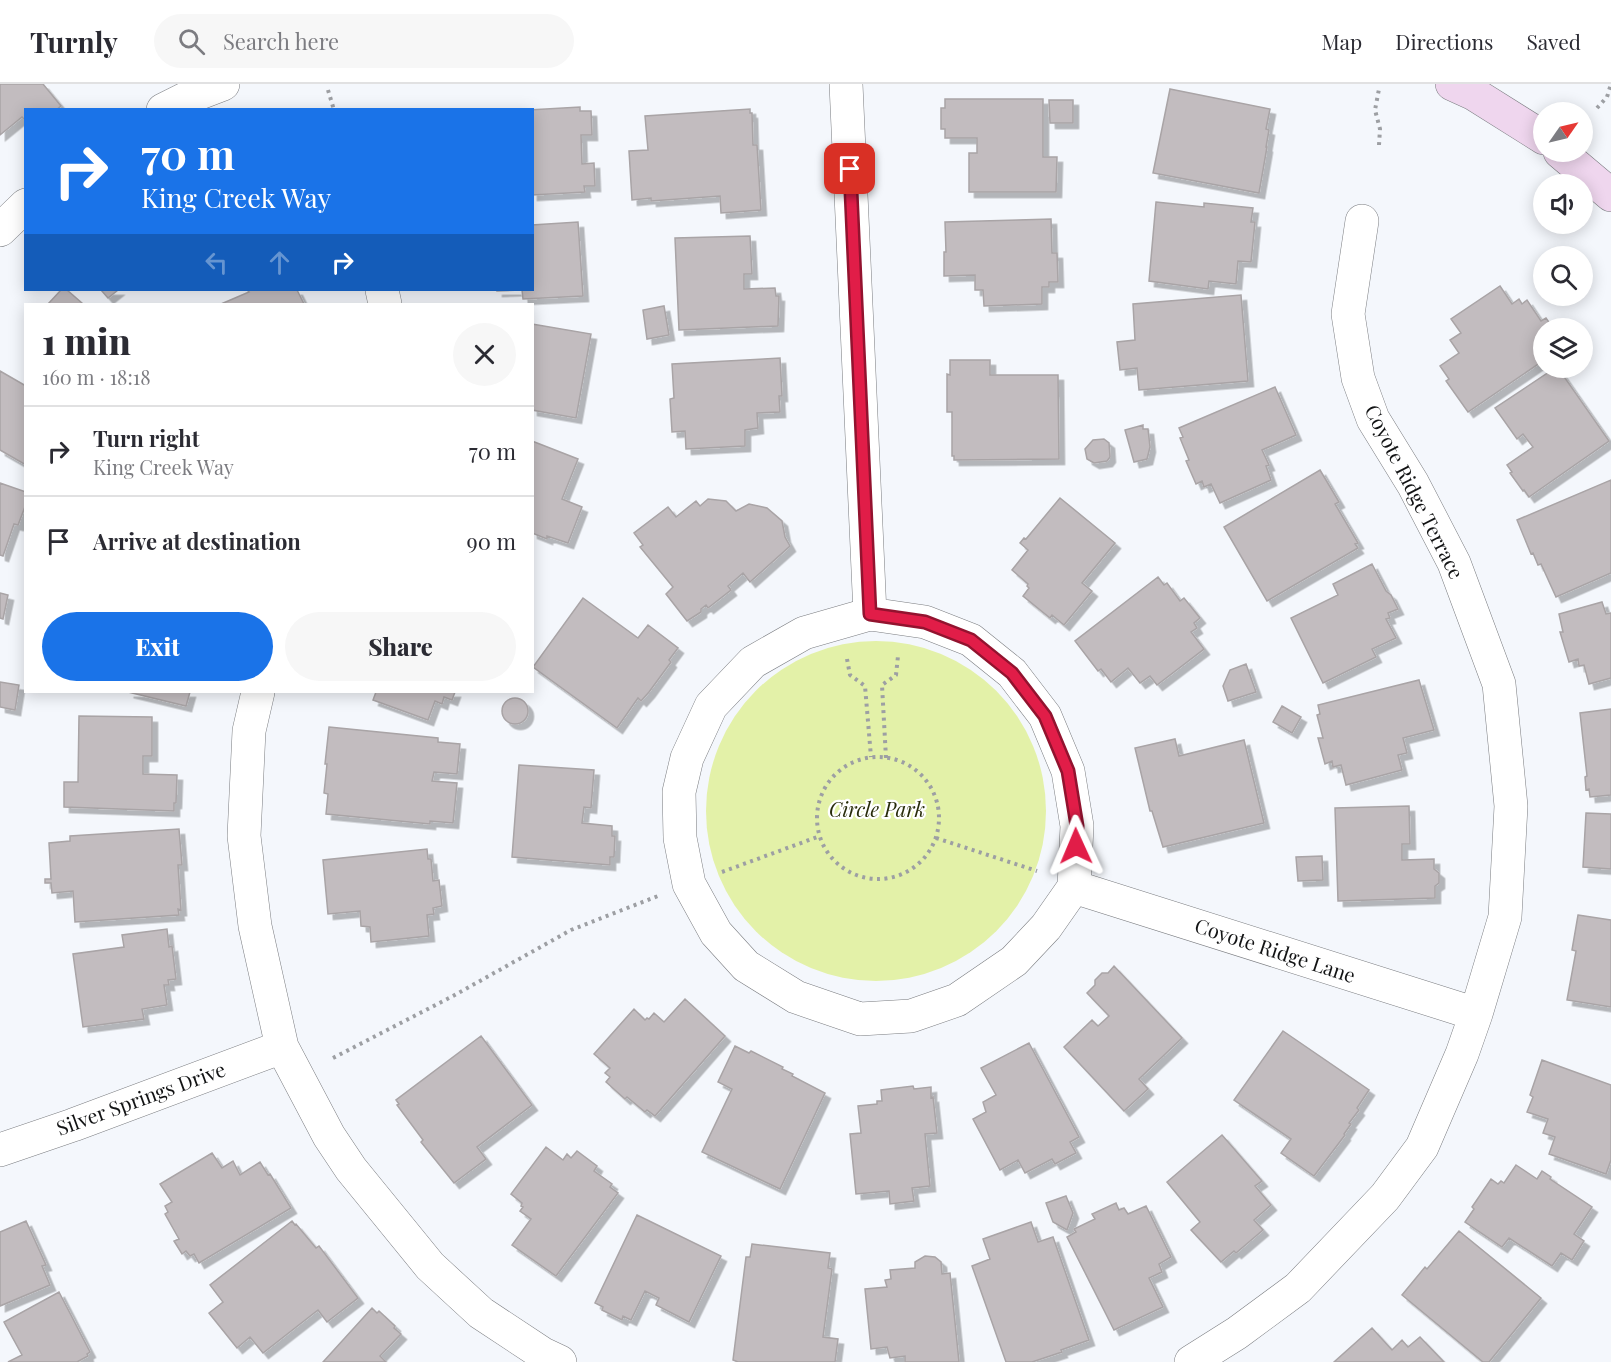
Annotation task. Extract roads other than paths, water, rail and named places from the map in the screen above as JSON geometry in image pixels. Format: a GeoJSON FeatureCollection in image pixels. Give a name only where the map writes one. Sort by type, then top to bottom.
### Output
{"type":"FeatureCollection","features":[{"type":"Feature","properties":{"kind":"street"},"geometry":{"type":"LineString","coordinates":[[167,108],[223,84]]}},
{"type":"Feature","properties":{"kind":"street"},"geometry":{"type":"LineString","coordinates":[[846,84],[870,614]]}},
{"type":"Feature","properties":{"kind":"street"},"geometry":{"type":"LineString","coordinates":[[1452,84],[1474,94],[1533,131]]}},
{"type":"Feature","properties":{"kind":"street"},"geometry":{"type":"LineString","coordinates":[[1572,162],[1611,195]]}},
{"type":"Feature","properties":{"kind":"street"},"geometry":{"type":"LineString","coordinates":[[0,230],[24,207]]}},
{"type":"Feature","properties":{"kind":"street","name":"Coyote Ridge Terrace"},"geometry":{"type":"LineString","coordinates":[[1191,1362],[1237,1333],[1298,1288],[1385,1197],[1422,1147],[1462,1054],[1505,917],[1511,806],[1499,684],[1454,563],[1413,484],[1373,419],[1358,378],[1348,314],[1362,221]]}},
{"type":"Feature","properties":{"kind":"street"},"geometry":{"type":"LineString","coordinates":[[870,614],[925,622],[971,640],[1012,673],[1045,716],[1068,771],[1077,826],[1074,887],[1046,927],[1014,961],[957,1000],[911,1016],[860,1019],[796,997],[746,966],[716,933],[689,884],[680,838],[678,792],[687,758],[711,706],[753,662],[804,633],[870,614]]}},
{"type":"Feature","properties":{"kind":"street"},"geometry":{"type":"LineString","coordinates":[[258,693],[249,731],[244,836],[255,926],[282,1047],[329,1136],[351,1169],[430,1266],[481,1313],[560,1362]]}},
{"type":"Feature","properties":{"kind":"street","name":"Coyote Ridge Lane"},"geometry":{"type":"LineString","coordinates":[[1074,887],[1476,1014]]}},
{"type":"Feature","properties":{"kind":"street","name":"Silver Springs Drive"},"geometry":{"type":"LineString","coordinates":[[0,1150],[282,1047]]}},
{"type":"Feature","properties":{"kind":"park label","name":"Circle Park"},"geometry":{"type":"Point","coordinates":[877,810]}}]}
